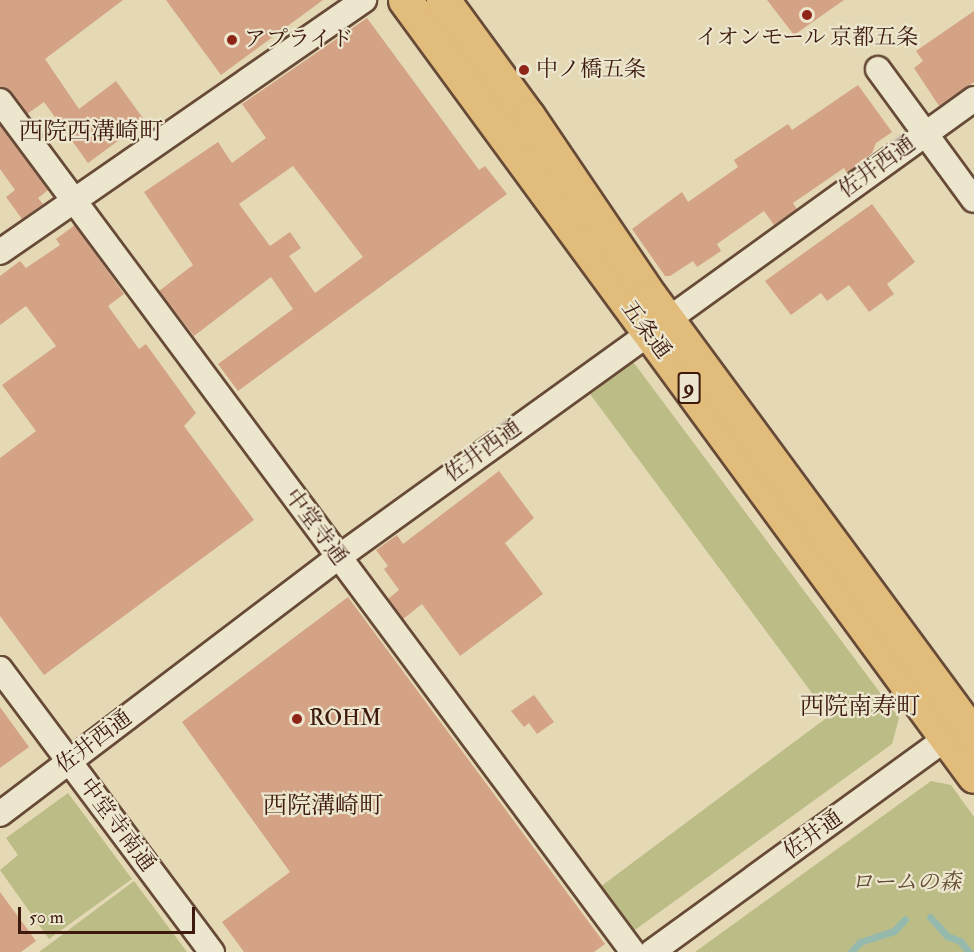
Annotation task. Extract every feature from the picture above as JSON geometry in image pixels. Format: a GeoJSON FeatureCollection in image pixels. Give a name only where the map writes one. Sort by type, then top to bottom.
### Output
{"type":"FeatureCollection","features":[{"type":"Feature","properties":{"kind":"highway","name":"五条通"},"geometry":{"type":"LineString","coordinates":[[405,0],[965,729],[974,776]]}},
{"type":"Feature","properties":{"kind":"highway","name":"五条通"},"geometry":{"type":"LineString","coordinates":[[443,0],[656,324]]}},
{"type":"Feature","properties":{"kind":"street"},"geometry":{"type":"LineString","coordinates":[[0,252],[364,0]]}},
{"type":"Feature","properties":{"kind":"street"},"geometry":{"type":"LineString","coordinates":[[878,69],[974,200]]}},
{"type":"Feature","properties":{"kind":"street","name":"佐井西通"},"geometry":{"type":"LineString","coordinates":[[0,814],[339,557],[656,324],[974,99]]}},
{"type":"Feature","properties":{"kind":"street","name":"中堂寺通"},"geometry":{"type":"LineString","coordinates":[[0,102],[633,952]]}},
{"type":"Feature","properties":{"kind":"street","name":"中堂寺南通"},"geometry":{"type":"LineString","coordinates":[[0,669],[212,952]]}},
{"type":"Feature","properties":{"kind":"street","name":"佐井通"},"geometry":{"type":"LineString","coordinates":[[652,952],[965,729]]}},
{"type":"Feature","properties":{"kind":"green space"},"geometry":{"type":"Polygon","coordinates":[[[631,359],[899,718],[892,744],[632,932],[600,887],[829,716],[587,390],[631,359]]]}},
{"type":"Feature","properties":{"kind":"green space","name":"ロームの森"},"geometry":{"type":"Polygon","coordinates":[[[931,781],[951,785],[974,817],[974,952],[695,952],[931,781]]]}},
{"type":"Feature","properties":{"kind":"green space"},"geometry":{"type":"Polygon","coordinates":[[[68,793],[132,879],[49,939],[0,870],[18,855],[6,838],[68,793]]]}},
{"type":"Feature","properties":{"kind":"green space"},"geometry":{"type":"Polygon","coordinates":[[[134,881],[187,952],[39,952],[134,881]]]}},
{"type":"Feature","properties":{"kind":"building"},"geometry":{"type":"Polygon","coordinates":[[[0,0],[123,0],[45,59],[79,109],[116,81],[145,121],[88,163],[44,102],[27,114],[11,92],[0,87],[0,0]]]}},
{"type":"Feature","properties":{"kind":"building","name":"アプライド"},"geometry":{"type":"Polygon","coordinates":[[[166,0],[323,0],[221,75],[166,0]]]}},
{"type":"Feature","properties":{"kind":"building","name":"イオンモール 京都五条"},"geometry":{"type":"Polygon","coordinates":[[[767,0],[844,0],[794,35],[767,0]]]}},
{"type":"Feature","properties":{"kind":"building"},"geometry":{"type":"Polygon","coordinates":[[[974,11],[974,82],[939,106],[914,68],[923,61],[916,51],[974,11]]]}},
{"type":"Feature","properties":{"kind":"building"},"geometry":{"type":"Polygon","coordinates":[[[367,18],[479,170],[485,166],[507,194],[238,391],[218,364],[293,309],[271,277],[194,336],[159,291],[193,265],[144,192],[218,142],[232,163],[266,138],[242,104],[367,18]],[[293,166],[239,204],[270,246],[290,232],[301,248],[289,256],[315,293],[363,257],[293,166]]]}},
{"type":"Feature","properties":{"kind":"building"},"geometry":{"type":"Polygon","coordinates":[[[858,85],[892,132],[876,143],[872,153],[847,173],[844,168],[793,203],[797,209],[774,225],[764,211],[717,244],[721,251],[697,267],[693,261],[670,276],[665,276],[632,229],[682,192],[688,202],[738,167],[734,160],[788,124],[792,130],[858,85]]]}},
{"type":"Feature","properties":{"kind":"building"},"geometry":{"type":"Polygon","coordinates":[[[0,125],[48,190],[38,198],[43,204],[22,219],[6,197],[15,190],[0,169],[0,125]]]}},
{"type":"Feature","properties":{"kind":"building"},"geometry":{"type":"Polygon","coordinates":[[[872,204],[915,262],[887,284],[894,294],[869,312],[849,285],[827,301],[821,293],[791,315],[765,281],[872,204]]]}},
{"type":"Feature","properties":{"kind":"building"},"geometry":{"type":"Polygon","coordinates":[[[75,225],[124,294],[108,306],[139,349],[146,344],[196,413],[184,426],[254,520],[44,675],[0,616],[0,458],[36,431],[2,385],[56,346],[26,306],[0,325],[0,276],[20,261],[26,268],[60,245],[56,239],[75,225]]]}},
{"type":"Feature","properties":{"kind":"building"},"geometry":{"type":"Polygon","coordinates":[[[499,471],[534,518],[505,543],[543,594],[460,656],[422,604],[403,619],[388,599],[399,590],[384,569],[388,566],[376,550],[397,535],[403,544],[499,471]]]}},
{"type":"Feature","properties":{"kind":"building"},"geometry":{"type":"Polygon","coordinates":[[[348,597],[605,944],[594,952],[244,952],[222,922],[290,872],[182,722],[348,597]]]}},
{"type":"Feature","properties":{"kind":"building"},"geometry":{"type":"Polygon","coordinates":[[[534,695],[554,722],[537,734],[529,723],[524,727],[511,711],[534,695]]]}},
{"type":"Feature","properties":{"kind":"building"},"geometry":{"type":"Polygon","coordinates":[[[0,707],[29,747],[0,768],[0,707]]]}},
{"type":"Feature","properties":{"kind":"building"},"geometry":{"type":"Polygon","coordinates":[[[0,892],[36,941],[21,952],[0,952],[0,892]]]}},
{"type":"Feature","properties":{"kind":"waterway"},"geometry":{"type":"LineString","coordinates":[[930,917],[947,936],[960,941],[969,952]]}},
{"type":"Feature","properties":{"kind":"waterway"},"geometry":{"type":"LineString","coordinates":[[851,952],[860,942],[894,931],[905,919]]}},
{"type":"Feature","properties":{"kind":"place","name":"イオンモール 京都五条"},"geometry":{"type":"Point","coordinates":[807,15]}},
{"type":"Feature","properties":{"kind":"place","name":"アプライド"},"geometry":{"type":"Point","coordinates":[232,40]}},
{"type":"Feature","properties":{"kind":"place","name":"中ノ橋五条"},"geometry":{"type":"Point","coordinates":[524,70]}},
{"type":"Feature","properties":{"kind":"place","name":"ROHM"},"geometry":{"type":"Point","coordinates":[297,719]}},
{"type":"Feature","properties":{"kind":"district","name":"西院西溝崎町"},"geometry":{"type":"Point","coordinates":[91,132]}},
{"type":"Feature","properties":{"kind":"district","name":"西院南寿町"},"geometry":{"type":"Point","coordinates":[860,707]}},
{"type":"Feature","properties":{"kind":"district","name":"西院溝崎町"},"geometry":{"type":"Point","coordinates":[323,806]}}]}
